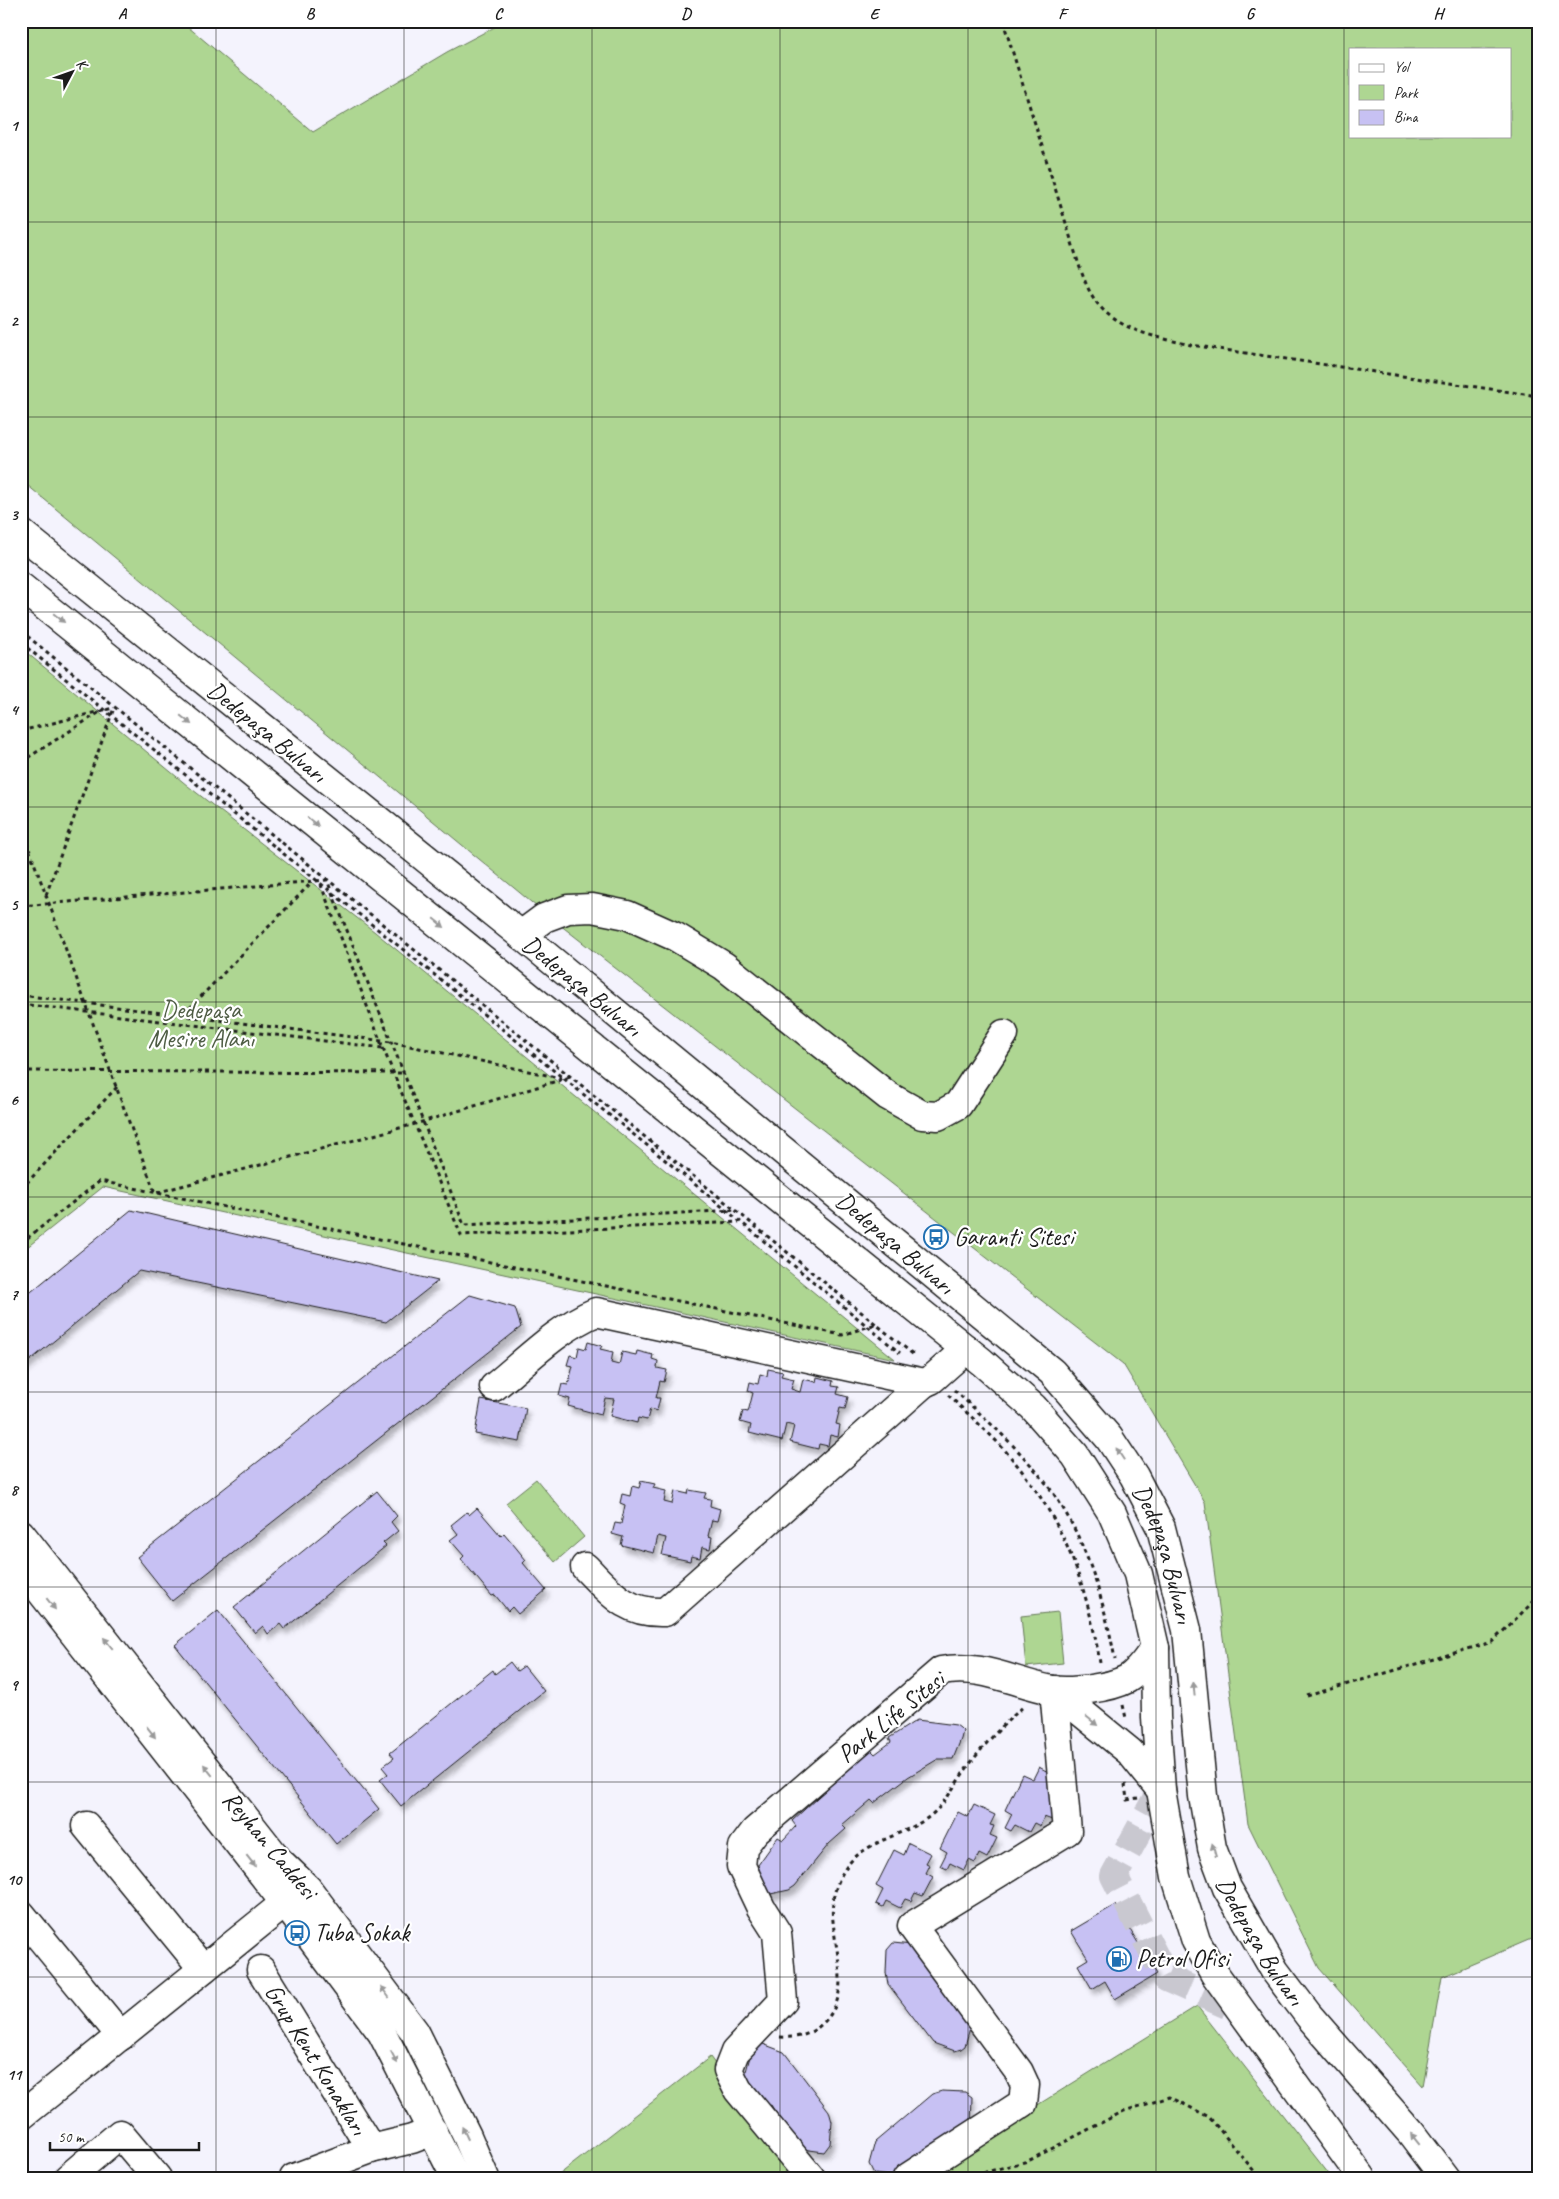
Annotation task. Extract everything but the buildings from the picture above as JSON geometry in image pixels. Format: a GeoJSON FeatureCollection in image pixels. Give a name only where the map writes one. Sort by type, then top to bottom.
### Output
{"type":"FeatureCollection","features":[{"type":"Feature","properties":{"kind":"main road","name":"Dedepaşa Bulvarı"},"geometry":{"type":"LineString","coordinates":[[21,533],[521,935],[1052,1372],[1109,1438],[1134,1476],[1161,1528],[1187,1630],[1203,1796],[1212,1848],[1226,1888],[1275,1972],[1437,2172]]}},
{"type":"Feature","properties":{"kind":"main road","name":"Dedepaşa Bulvarı"},"geometry":{"type":"LineString","coordinates":[[21,587],[966,1349],[1033,1407],[1075,1455],[1112,1513],[1138,1574],[1155,1648],[1156,1717],[1149,1793],[1196,1941],[1214,1973],[1362,2178]]}},
{"type":"Feature","properties":{"kind":"main road"},"geometry":{"type":"LineString","coordinates":[[521,935],[544,918],[568,909],[592,908],[635,918],[676,937],[724,966],[880,1090],[922,1115],[938,1116],[958,1105],[1004,1034]]}},
{"type":"Feature","properties":{"kind":"main road"},"geometry":{"type":"LineString","coordinates":[[494,1387],[579,1319],[596,1312],[931,1379]]}},
{"type":"Feature","properties":{"kind":"main road"},"geometry":{"type":"LineString","coordinates":[[585,1567],[620,1602],[655,1613],[665,1612],[966,1349]]}},
{"type":"Feature","properties":{"kind":"main road","name":"Reyhan Caddesi"},"geometry":{"type":"LineString","coordinates":[[21,1534],[279,1860],[307,1888],[415,2032],[467,2136],[484,2178]]}},
{"type":"Feature","properties":{"kind":"main road","name":"Reyhan Caddesi"},"geometry":{"type":"LineString","coordinates":[[21,1566],[284,1903],[382,2033],[456,2178]]}},
{"type":"Feature","properties":{"kind":"main road"},"geometry":{"type":"LineString","coordinates":[[1048,1689],[1112,1684],[1127,1679],[1141,1668],[1155,1648]]}},
{"type":"Feature","properties":{"kind":"main road","name":"Park Life Sitesi"},"geometry":{"type":"LineString","coordinates":[[811,2178],[738,2090],[728,2070],[736,2052],[783,2001],[777,1933],[750,1888],[741,1866],[743,1847],[756,1831],[941,1671],[971,1669],[1048,1689]]}},
{"type":"Feature","properties":{"kind":"main road"},"geometry":{"type":"LineString","coordinates":[[1048,1689],[1130,1752],[1149,1793]]}},
{"type":"Feature","properties":{"kind":"main road"},"geometry":{"type":"LineString","coordinates":[[907,2178],[1023,2103],[1025,2085],[1019,2072],[912,1926],[1067,1831],[1048,1689]]}},
{"type":"Feature","properties":{"kind":"main road"},"geometry":{"type":"LineString","coordinates":[[86,1826],[203,1969]]}},
{"type":"Feature","properties":{"kind":"main road"},"geometry":{"type":"LineString","coordinates":[[21,2116],[284,1903],[307,1888]]}},
{"type":"Feature","properties":{"kind":"main road"},"geometry":{"type":"LineString","coordinates":[[21,1914],[121,2036]]}},
{"type":"Feature","properties":{"kind":"main road","name":"Grup Kent Konakları"},"geometry":{"type":"LineString","coordinates":[[261,1970],[371,2149]]}},
{"type":"Feature","properties":{"kind":"main road","name":"Grup Kent Konakları"},"geometry":{"type":"LineString","coordinates":[[294,2178],[324,2172],[371,2149],[412,2139],[433,2131]]}},
{"type":"Feature","properties":{"kind":"main road"},"geometry":{"type":"LineString","coordinates":[[68,2178],[120,2134],[157,2178]]}},
{"type":"Feature","properties":{"kind":"path"},"geometry":{"type":"LineString","coordinates":[[1003,21],[1079,265],[1093,298],[1105,312],[1124,325],[1151,336],[1191,345],[1538,396]]}},
{"type":"Feature","properties":{"kind":"path"},"geometry":{"type":"LineString","coordinates":[[21,631],[876,1324],[1008,1453],[1038,1492],[1060,1529],[1077,1566],[1096,1639],[1112,1684],[1130,1752]]}},
{"type":"Feature","properties":{"kind":"path"},"geometry":{"type":"LineString","coordinates":[[21,643],[320,882],[903,1356]]}},
{"type":"Feature","properties":{"kind":"path"},"geometry":{"type":"LineString","coordinates":[[21,731],[114,708]]}},
{"type":"Feature","properties":{"kind":"path"},"geometry":{"type":"LineString","coordinates":[[46,896],[114,708]]}},
{"type":"Feature","properties":{"kind":"path"},"geometry":{"type":"LineString","coordinates":[[21,762],[103,710]]}},
{"type":"Feature","properties":{"kind":"path"},"geometry":{"type":"LineString","coordinates":[[21,827],[155,1193]]}},
{"type":"Feature","properties":{"kind":"path"},"geometry":{"type":"LineString","coordinates":[[21,906],[327,880]]}},
{"type":"Feature","properties":{"kind":"path"},"geometry":{"type":"LineString","coordinates":[[327,880],[464,1225],[727,1212],[736,1210]]}},
{"type":"Feature","properties":{"kind":"path"},"geometry":{"type":"LineString","coordinates":[[184,1014],[313,882]]}},
{"type":"Feature","properties":{"kind":"path"},"geometry":{"type":"LineString","coordinates":[[320,882],[383,1048],[461,1235],[739,1222]]}},
{"type":"Feature","properties":{"kind":"path"},"geometry":{"type":"LineString","coordinates":[[21,995],[184,1014],[391,1042],[563,1079]]}},
{"type":"Feature","properties":{"kind":"path"},"geometry":{"type":"LineString","coordinates":[[21,1004],[90,1014],[383,1048]]}},
{"type":"Feature","properties":{"kind":"path"},"geometry":{"type":"LineString","coordinates":[[21,1071],[404,1074]]}},
{"type":"Feature","properties":{"kind":"path"},"geometry":{"type":"LineString","coordinates":[[155,1193],[423,1122],[570,1076]]}},
{"type":"Feature","properties":{"kind":"path"},"geometry":{"type":"LineString","coordinates":[[21,1189],[117,1087]]}},
{"type":"Feature","properties":{"kind":"path"},"geometry":{"type":"LineString","coordinates":[[21,1243],[100,1181],[842,1335],[876,1324]]}},
{"type":"Feature","properties":{"kind":"path"},"geometry":{"type":"LineString","coordinates":[[931,1379],[1003,1434],[1042,1478],[1070,1523],[1091,1567],[1107,1619],[1112,1684]]}},
{"type":"Feature","properties":{"kind":"path"},"geometry":{"type":"LineString","coordinates":[[1307,1696],[1492,1642],[1531,1604],[1538,1590]]}},
{"type":"Feature","properties":{"kind":"path"},"geometry":{"type":"LineString","coordinates":[[752,2034],[801,2038],[817,2029],[832,2015],[839,2000],[840,1988],[838,1947],[832,1920],[833,1897],[841,1874],[865,1850],[878,1841],[893,1837],[931,1816],[946,1801],[960,1778],[986,1743],[1048,1689]]}},
{"type":"Feature","properties":{"kind":"path"},"geometry":{"type":"LineString","coordinates":[[1125,1781],[1127,1800],[1149,1793]]}},
{"type":"Feature","properties":{"kind":"path"},"geometry":{"type":"LineString","coordinates":[[977,2178],[986,2172],[1028,2161],[1124,2111],[1170,2097],[1209,2117],[1260,2178]]}},
{"type":"Feature","properties":{"kind":"green space"},"geometry":{"type":"Polygon","coordinates":[[[21,21],[181,21],[313,132],[447,52],[506,21],[1538,21],[1538,1936],[1442,1977],[1423,2086],[1319,1968],[1248,1824],[1205,1502],[1123,1364],[537,907],[21,480],[21,21]]]}},
{"type":"Feature","properties":{"kind":"green space","name":"Dedepaşa Mesire Alanı"},"geometry":{"type":"Polygon","coordinates":[[[21,648],[188,786],[375,932],[895,1359],[103,1187],[21,1252],[21,648]]]}},
{"type":"Feature","properties":{"kind":"green space"},"geometry":{"type":"Polygon","coordinates":[[[536,1479],[584,1537],[555,1562],[506,1503],[536,1479]]]}},
{"type":"Feature","properties":{"kind":"green space"},"geometry":{"type":"Polygon","coordinates":[[[1058,1612],[1063,1663],[1026,1667],[1021,1616],[1058,1612]]]}},
{"type":"Feature","properties":{"kind":"green space"},"geometry":{"type":"Polygon","coordinates":[[[1197,2006],[1332,2178],[920,2178],[1197,2006]]]}},
{"type":"Feature","properties":{"kind":"green space"},"geometry":{"type":"Polygon","coordinates":[[[710,2057],[799,2178],[555,2178],[710,2057]]]}},
{"type":"Feature","properties":{"kind":"tunnel"},"geometry":{"type":"LineString","coordinates":[[1161,1790],[1114,1876],[1166,1978],[1241,2011]]}},
{"type":"Feature","properties":{"kind":"place","name":"Garanti Sitesi"},"geometry":{"type":"Point","coordinates":[936,1237]}},
{"type":"Feature","properties":{"kind":"place","name":"Tuba Sokak"},"geometry":{"type":"Point","coordinates":[297,1933]}},
{"type":"Feature","properties":{"kind":"place","name":"Petrol Ofisi"},"geometry":{"type":"Point","coordinates":[1119,1959]}}]}
